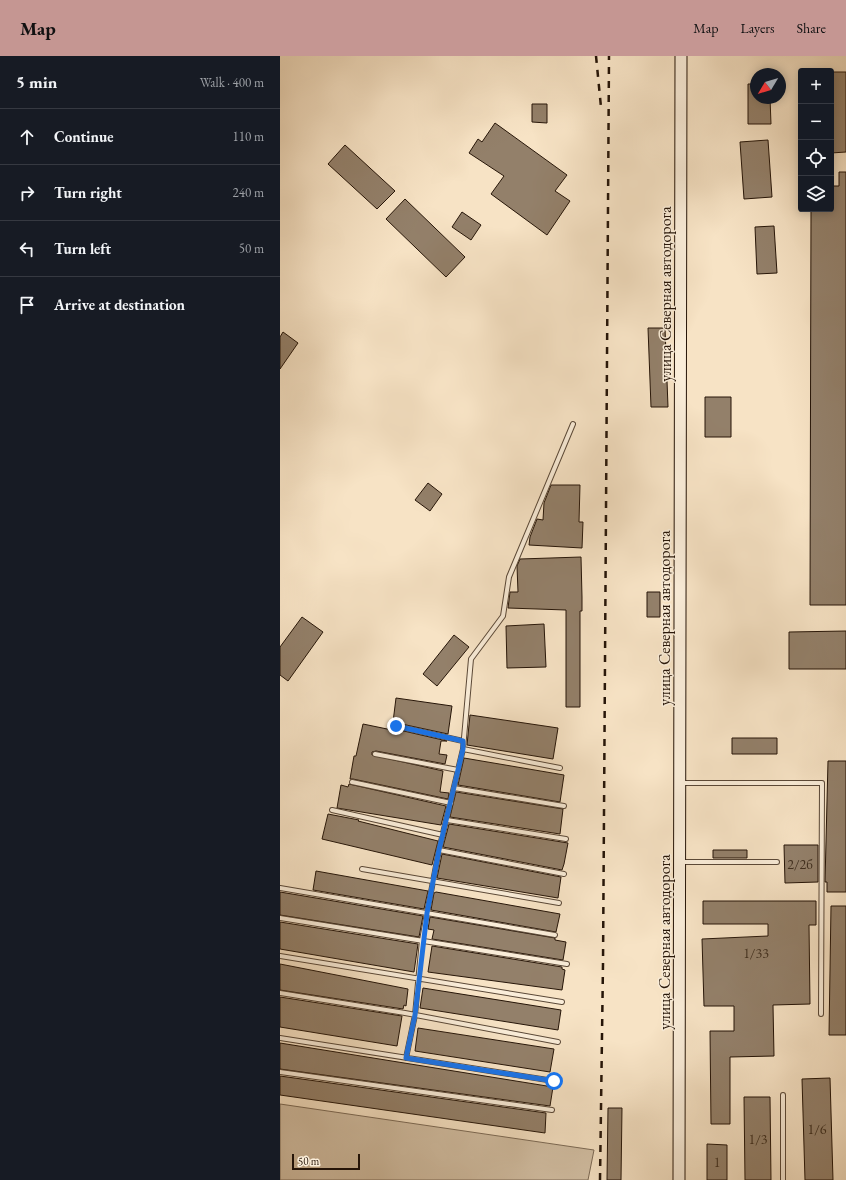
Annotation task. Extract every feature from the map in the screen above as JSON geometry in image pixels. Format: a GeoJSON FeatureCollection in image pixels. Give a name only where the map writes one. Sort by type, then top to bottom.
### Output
{"type":"FeatureCollection","features":[{"type":"Feature","properties":{"kind":"main road","name":"улица Северная автодорога"},"geometry":{"type":"LineString","coordinates":[[679,1180],[681,56]]}},
{"type":"Feature","properties":{"kind":"lane"},"geometry":{"type":"LineString","coordinates":[[406,1058],[415,1015],[422,940],[439,850],[463,749],[471,659],[503,616],[509,577],[573,424]]}},
{"type":"Feature","properties":{"kind":"lane"},"geometry":{"type":"LineString","coordinates":[[396,726],[463,741]]}},
{"type":"Feature","properties":{"kind":"lane"},"geometry":{"type":"LineString","coordinates":[[463,749],[560,768]]}},
{"type":"Feature","properties":{"kind":"lane"},"geometry":{"type":"LineString","coordinates":[[375,754],[458,770]]}},
{"type":"Feature","properties":{"kind":"lane"},"geometry":{"type":"LineString","coordinates":[[352,782],[451,802]]}},
{"type":"Feature","properties":{"kind":"lane"},"geometry":{"type":"LineString","coordinates":[[680,783],[822,783],[821,1014]]}},
{"type":"Feature","properties":{"kind":"lane"},"geometry":{"type":"LineString","coordinates":[[454,788],[564,806]]}},
{"type":"Feature","properties":{"kind":"lane"},"geometry":{"type":"LineString","coordinates":[[332,810],[443,835]]}},
{"type":"Feature","properties":{"kind":"lane"},"geometry":{"type":"LineString","coordinates":[[447,820],[566,839]]}},
{"type":"Feature","properties":{"kind":"lane"},"geometry":{"type":"LineString","coordinates":[[439,850],[564,874]]}},
{"type":"Feature","properties":{"kind":"lane"},"geometry":{"type":"LineString","coordinates":[[680,862],[777,862]]}},
{"type":"Feature","properties":{"kind":"lane"},"geometry":{"type":"LineString","coordinates":[[362,869],[559,903]]}},
{"type":"Feature","properties":{"kind":"lane"},"geometry":{"type":"LineString","coordinates":[[280,888],[554,935]]}},
{"type":"Feature","properties":{"kind":"lane"},"geometry":{"type":"LineString","coordinates":[[280,918],[567,964]]}},
{"type":"Feature","properties":{"kind":"lane"},"geometry":{"type":"LineString","coordinates":[[280,956],[562,1002]]}},
{"type":"Feature","properties":{"kind":"lane"},"geometry":{"type":"LineString","coordinates":[[280,993],[415,1015],[558,1042]]}},
{"type":"Feature","properties":{"kind":"lane"},"geometry":{"type":"LineString","coordinates":[[280,1038],[554,1081]]}},
{"type":"Feature","properties":{"kind":"lane"},"geometry":{"type":"LineString","coordinates":[[280,1072],[552,1110]]}},
{"type":"Feature","properties":{"kind":"lane"},"geometry":{"type":"LineString","coordinates":[[783,1095],[783,1180]]}},
{"type":"Feature","properties":{"kind":"shaded area"},"geometry":{"type":"Polygon","coordinates":[[[280,1104],[594,1150],[588,1180],[280,1180],[280,1104]]]}},
{"type":"Feature","properties":{"kind":"building"},"geometry":{"type":"Polygon","coordinates":[[[834,72],[846,72],[846,152],[834,153],[834,72]]]}},
{"type":"Feature","properties":{"kind":"building"},"geometry":{"type":"Polygon","coordinates":[[[748,84],[750,84],[750,104],[770,104],[771,124],[748,124],[748,84]]]}},
{"type":"Feature","properties":{"kind":"building"},"geometry":{"type":"Polygon","coordinates":[[[532,104],[547,104],[547,123],[532,122],[532,104]]]}},
{"type":"Feature","properties":{"kind":"building"},"geometry":{"type":"Polygon","coordinates":[[[495,123],[567,175],[555,191],[570,201],[547,235],[491,194],[504,176],[469,153],[478,139],[482,142],[495,123]]]}},
{"type":"Feature","properties":{"kind":"building"},"geometry":{"type":"Polygon","coordinates":[[[768,140],[772,197],[744,199],[740,142],[768,140]]]}},
{"type":"Feature","properties":{"kind":"building"},"geometry":{"type":"Polygon","coordinates":[[[345,145],[395,191],[377,209],[328,164],[345,145]]]}},
{"type":"Feature","properties":{"kind":"building"},"geometry":{"type":"Polygon","coordinates":[[[839,172],[846,172],[846,605],[810,605],[811,212],[834,212],[834,186],[839,186],[839,172]]]}},
{"type":"Feature","properties":{"kind":"building"},"geometry":{"type":"Polygon","coordinates":[[[405,199],[465,257],[446,277],[386,219],[405,199]]]}},
{"type":"Feature","properties":{"kind":"building"},"geometry":{"type":"Polygon","coordinates":[[[462,212],[481,225],[471,240],[452,227],[462,212]]]}},
{"type":"Feature","properties":{"kind":"building"},"geometry":{"type":"Polygon","coordinates":[[[774,226],[777,273],[757,274],[755,227],[774,226]]]}},
{"type":"Feature","properties":{"kind":"building"},"geometry":{"type":"Polygon","coordinates":[[[648,328],[665,328],[668,407],[651,407],[648,328]]]}},
{"type":"Feature","properties":{"kind":"building"},"geometry":{"type":"Polygon","coordinates":[[[283,332],[298,343],[280,369],[280,337],[283,332]]]}},
{"type":"Feature","properties":{"kind":"building"},"geometry":{"type":"Polygon","coordinates":[[[705,397],[731,397],[731,437],[705,437],[705,397]]]}},
{"type":"Feature","properties":{"kind":"building"},"geometry":{"type":"Polygon","coordinates":[[[428,483],[442,494],[430,511],[415,500],[428,483]]]}},
{"type":"Feature","properties":{"kind":"building"},"geometry":{"type":"Polygon","coordinates":[[[551,485],[580,485],[579,522],[583,522],[582,548],[529,545],[530,537],[537,519],[543,520],[544,503],[551,485]]]}},
{"type":"Feature","properties":{"kind":"building"},"geometry":{"type":"Polygon","coordinates":[[[581,557],[582,611],[580,611],[580,707],[566,707],[566,610],[508,608],[510,592],[518,592],[517,566],[520,559],[581,557]]]}},
{"type":"Feature","properties":{"kind":"building"},"geometry":{"type":"Polygon","coordinates":[[[647,592],[660,592],[660,617],[647,617],[647,592]]]}},
{"type":"Feature","properties":{"kind":"building"},"geometry":{"type":"Polygon","coordinates":[[[302,617],[323,632],[288,681],[280,675],[280,647],[302,617]]]}},
{"type":"Feature","properties":{"kind":"building"},"geometry":{"type":"Polygon","coordinates":[[[544,624],[546,667],[507,668],[506,626],[544,624]]]}},
{"type":"Feature","properties":{"kind":"building"},"geometry":{"type":"Polygon","coordinates":[[[846,631],[846,669],[789,669],[789,632],[846,631]]]}},
{"type":"Feature","properties":{"kind":"building"},"geometry":{"type":"Polygon","coordinates":[[[454,635],[469,647],[437,686],[423,674],[454,635]]]}},
{"type":"Feature","properties":{"kind":"building"},"geometry":{"type":"Polygon","coordinates":[[[396,698],[452,706],[448,734],[397,723],[393,726],[395,729],[447,741],[441,741],[439,754],[447,755],[445,764],[376,751],[372,752],[372,755],[443,771],[440,792],[449,793],[448,799],[350,779],[354,756],[356,756],[363,724],[392,730],[396,698]]]}},
{"type":"Feature","properties":{"kind":"building"},"geometry":{"type":"Polygon","coordinates":[[[470,715],[558,728],[553,759],[467,745],[470,715]]]}},
{"type":"Feature","properties":{"kind":"building"},"geometry":{"type":"Polygon","coordinates":[[[732,738],[777,738],[777,754],[732,754],[732,738]]]}},
{"type":"Feature","properties":{"kind":"building"},"geometry":{"type":"Polygon","coordinates":[[[464,758],[564,775],[560,802],[458,785],[464,758]]]}},
{"type":"Feature","properties":{"kind":"building"},"geometry":{"type":"Polygon","coordinates":[[[828,761],[846,761],[846,892],[827,892],[827,882],[825,882],[828,761]]]}},
{"type":"Feature","properties":{"kind":"building"},"geometry":{"type":"Polygon","coordinates":[[[349,784],[446,806],[441,825],[337,808],[341,785],[348,787],[349,784]]]}},
{"type":"Feature","properties":{"kind":"building"},"geometry":{"type":"Polygon","coordinates":[[[456,792],[563,809],[560,834],[450,817],[456,792]]]}},
{"type":"Feature","properties":{"kind":"building"},"geometry":{"type":"Polygon","coordinates":[[[328,814],[359,820],[358,821],[438,841],[432,865],[322,839],[328,814]]]}},
{"type":"Feature","properties":{"kind":"building"},"geometry":{"type":"Polygon","coordinates":[[[449,824],[568,843],[562,870],[443,847],[449,824]]]}},
{"type":"Feature","properties":{"kind":"building"},"geometry":{"type":"Polygon","coordinates":[[[784,845],[818,845],[818,882],[785,883],[784,845]]]}},
{"type":"Feature","properties":{"kind":"building"},"geometry":{"type":"Polygon","coordinates":[[[713,850],[747,850],[747,858],[713,858],[713,850]]]}},
{"type":"Feature","properties":{"kind":"building"},"geometry":{"type":"Polygon","coordinates":[[[442,854],[561,877],[558,898],[437,878],[442,854]]]}},
{"type":"Feature","properties":{"kind":"building"},"geometry":{"type":"Polygon","coordinates":[[[316,871],[428,891],[424,909],[313,890],[316,871]]]}},
{"type":"Feature","properties":{"kind":"building"},"geometry":{"type":"Polygon","coordinates":[[[280,892],[423,916],[419,937],[280,915],[280,892]]]}},
{"type":"Feature","properties":{"kind":"building"},"geometry":{"type":"Polygon","coordinates":[[[436,892],[560,914],[556,932],[431,910],[434,893],[436,892]]]}},
{"type":"Feature","properties":{"kind":"building"},"geometry":{"type":"Polygon","coordinates":[[[703,901],[816,901],[816,925],[809,925],[810,1004],[773,1005],[774,1056],[730,1057],[730,1124],[711,1124],[710,1031],[734,1031],[734,1006],[704,1006],[702,939],[768,936],[768,924],[703,924],[703,901]]]}},
{"type":"Feature","properties":{"kind":"building"},"geometry":{"type":"Polygon","coordinates":[[[831,906],[846,906],[846,1035],[829,1035],[831,906]]]}},
{"type":"Feature","properties":{"kind":"building"},"geometry":{"type":"Polygon","coordinates":[[[430,917],[555,938],[555,940],[566,942],[563,960],[432,939],[434,930],[428,929],[430,917]]]}},
{"type":"Feature","properties":{"kind":"building"},"geometry":{"type":"Polygon","coordinates":[[[280,922],[418,944],[414,972],[280,949],[280,922]]]}},
{"type":"Feature","properties":{"kind":"building"},"geometry":{"type":"Polygon","coordinates":[[[432,946],[562,967],[562,969],[565,970],[562,990],[428,972],[432,946]]]}},
{"type":"Feature","properties":{"kind":"building"},"geometry":{"type":"Polygon","coordinates":[[[280,964],[408,989],[406,1006],[404,1005],[403,1009],[280,990],[280,964]]]}},
{"type":"Feature","properties":{"kind":"building"},"geometry":{"type":"Polygon","coordinates":[[[423,988],[561,1010],[558,1030],[420,1008],[423,988]]]}},
{"type":"Feature","properties":{"kind":"building"},"geometry":{"type":"Polygon","coordinates":[[[280,997],[402,1016],[397,1046],[280,1027],[280,997]]]}},
{"type":"Feature","properties":{"kind":"building"},"geometry":{"type":"Polygon","coordinates":[[[418,1028],[554,1049],[550,1072],[415,1051],[418,1028]]]}},
{"type":"Feature","properties":{"kind":"building"},"geometry":{"type":"Polygon","coordinates":[[[280,1043],[553,1087],[550,1106],[280,1069],[280,1043]]]}},
{"type":"Feature","properties":{"kind":"building"},"geometry":{"type":"Polygon","coordinates":[[[280,1076],[546,1113],[545,1133],[280,1095],[280,1076]]]}},
{"type":"Feature","properties":{"kind":"building"},"geometry":{"type":"Polygon","coordinates":[[[830,1078],[833,1180],[805,1180],[802,1079],[830,1078]]]}},
{"type":"Feature","properties":{"kind":"building"},"geometry":{"type":"Polygon","coordinates":[[[744,1097],[770,1097],[771,1180],[745,1180],[744,1097]]]}},
{"type":"Feature","properties":{"kind":"building"},"geometry":{"type":"Polygon","coordinates":[[[608,1108],[622,1108],[621,1180],[607,1180],[608,1108]]]}},
{"type":"Feature","properties":{"kind":"building"},"geometry":{"type":"Polygon","coordinates":[[[707,1144],[727,1145],[727,1180],[707,1180],[707,1144]]]}},
{"type":"Feature","properties":{"kind":"railway"},"geometry":{"type":"LineString","coordinates":[[596,56],[601,107]]}},
{"type":"Feature","properties":{"kind":"railway"},"geometry":{"type":"LineString","coordinates":[[600,1180],[603,964],[609,56]]}},
{"type":"Feature","properties":{"kind":"route"},"geometry":{"type":"LineString","coordinates":[[396,726],[463,741],[463,749],[439,850],[422,940],[415,1015],[406,1058],[554,1081]]}}]}
